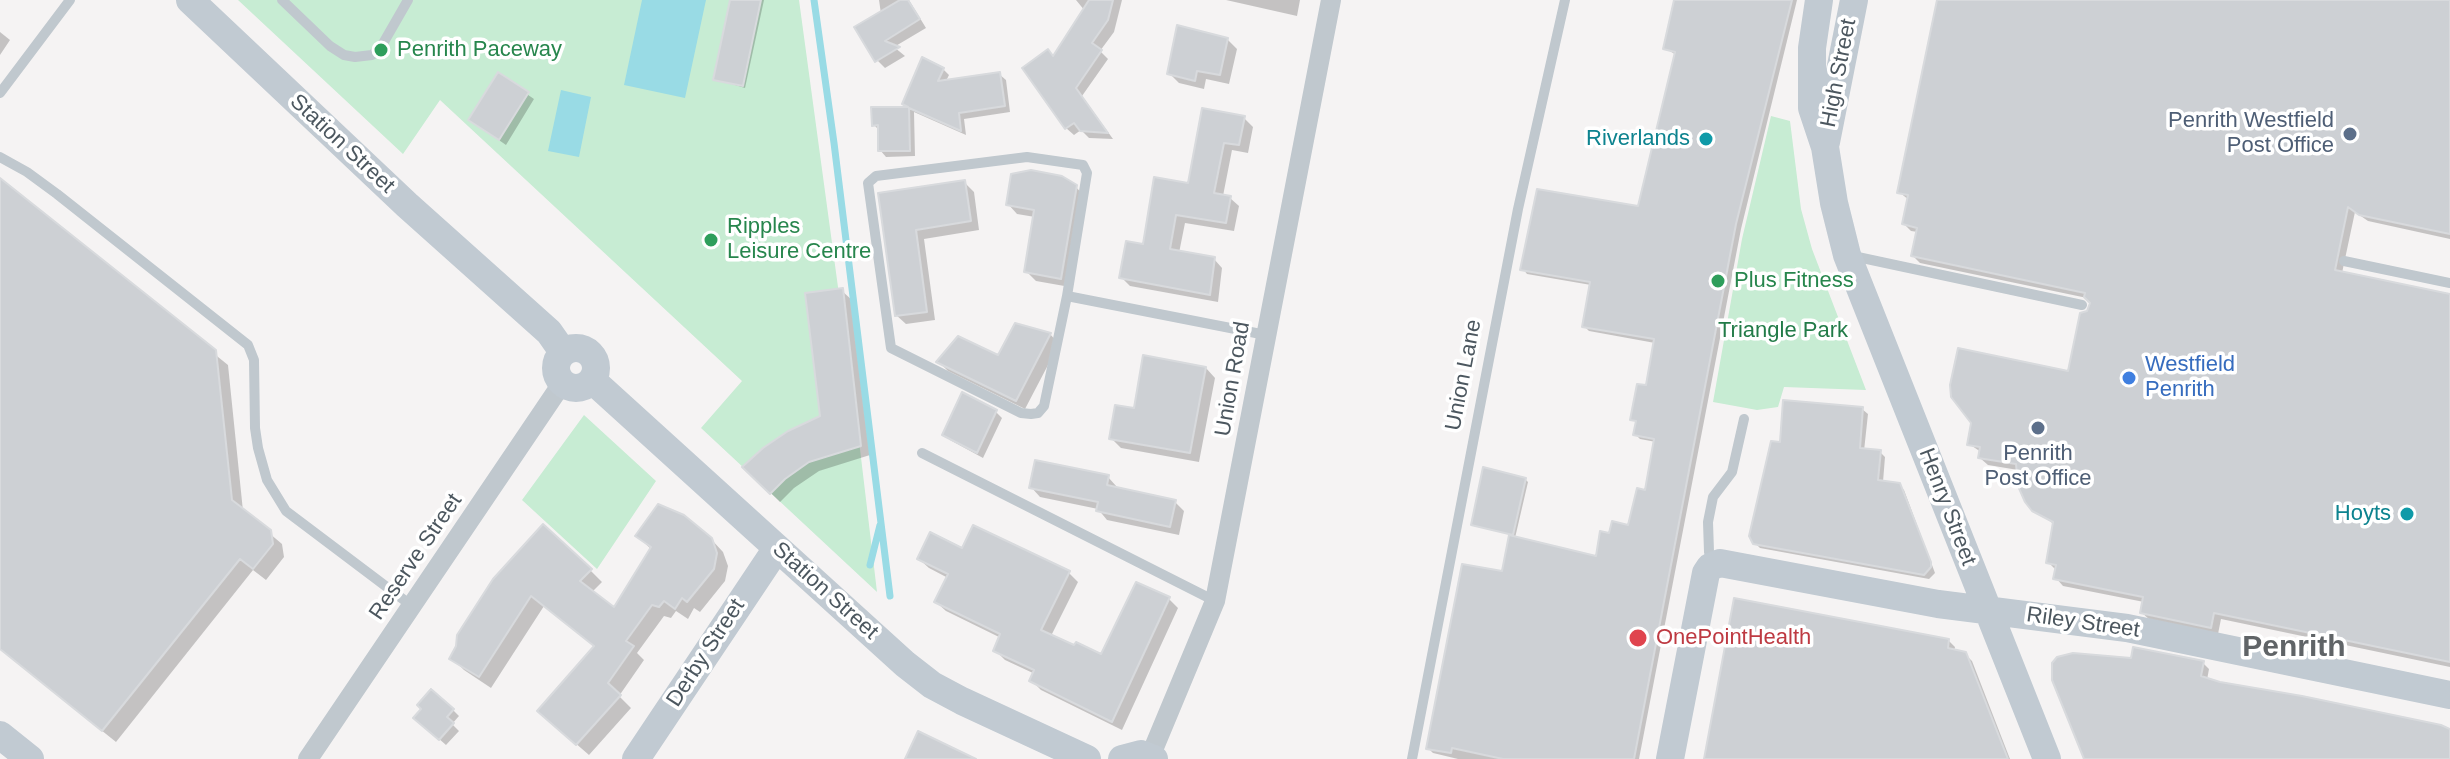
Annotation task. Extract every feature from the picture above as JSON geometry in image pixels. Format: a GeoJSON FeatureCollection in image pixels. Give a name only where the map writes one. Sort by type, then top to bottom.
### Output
{"type":"FeatureCollection","features":[{"type":"Feature","properties":{"kind":"street","name":"Station Street"},"geometry":{"type":"LineString","coordinates":[[190,0],[407,205],[549,332],[563,352]]}},
{"type":"Feature","properties":{"kind":"street","name":"Union Road"},"geometry":{"type":"LineString","coordinates":[[1152,758],[1215,601],[1331,0]]}},
{"type":"Feature","properties":{"kind":"street","name":"High Street"},"geometry":{"type":"LineString","coordinates":[[1819,0],[1812,48],[1812,108],[1825,147],[1847,255]]}},
{"type":"Feature","properties":{"kind":"street","name":"High Street"},"geometry":{"type":"LineString","coordinates":[[1825,147],[1854,0]]}},
{"type":"Feature","properties":{"kind":"street","name":"Henry Street"},"geometry":{"type":"LineString","coordinates":[[1847,255],[2047,759]]}},
{"type":"Feature","properties":{"kind":"street"},"geometry":{"type":"LineString","coordinates":[[579,348],[589,352],[596,368],[592,380],[580,387],[570,387],[563,382],[556,367],[563,352],[579,348]]}},
{"type":"Feature","properties":{"kind":"street","name":"Station Street"},"geometry":{"type":"LineString","coordinates":[[592,380],[932,685],[1087,759]]}},
{"type":"Feature","properties":{"kind":"street","name":"Reserve Street"},"geometry":{"type":"LineString","coordinates":[[308,759],[563,382]]}},
{"type":"Feature","properties":{"kind":"street","name":"Derby Street"},"geometry":{"type":"LineString","coordinates":[[636,759],[777,548]]}},
{"type":"Feature","properties":{"kind":"street"},"geometry":{"type":"LineString","coordinates":[[1670,759],[1706,573],[1714,564]]}},
{"type":"Feature","properties":{"kind":"street","name":"Riley Street"},"geometry":{"type":"LineString","coordinates":[[1714,564],[1938,604],[2127,628],[2450,695]]}},
{"type":"Feature","properties":{"kind":"street"},"geometry":{"type":"LineString","coordinates":[[0,735],[30,759]]}},
{"type":"Feature","properties":{"kind":"street"},"geometry":{"type":"LineString","coordinates":[[1122,759],[1132,754],[1152,758]]}},
{"type":"Feature","properties":{"kind":"lane"},"geometry":{"type":"LineString","coordinates":[[0,93],[70,0]]}},
{"type":"Feature","properties":{"kind":"lane"},"geometry":{"type":"LineString","coordinates":[[282,0],[330,46],[344,55],[355,57],[372,55],[381,47],[408,0]]}},
{"type":"Feature","properties":{"kind":"lane","name":"Union Lane"},"geometry":{"type":"LineString","coordinates":[[1412,759],[1518,209],[1565,0]]}},
{"type":"Feature","properties":{"kind":"lane"},"geometry":{"type":"LineString","coordinates":[[0,157],[57,194],[248,345],[254,360],[258,448],[267,480],[286,511],[412,606]]}},
{"type":"Feature","properties":{"kind":"lane"},"geometry":{"type":"LineString","coordinates":[[1027,157],[1083,165],[1087,173],[1067,296],[1044,406],[1038,413],[1021,413],[896,352],[888,340],[869,179],[1027,157]]}},
{"type":"Feature","properties":{"kind":"lane"},"geometry":{"type":"LineString","coordinates":[[1847,255],[2082,305]]}},
{"type":"Feature","properties":{"kind":"lane"},"geometry":{"type":"LineString","coordinates":[[2344,261],[2450,283]]}},
{"type":"Feature","properties":{"kind":"lane"},"geometry":{"type":"LineString","coordinates":[[1067,296],[1266,335]]}},
{"type":"Feature","properties":{"kind":"lane"},"geometry":{"type":"LineString","coordinates":[[1714,564],[1709,552],[1708,522],[1713,497],[1732,472],[1744,419]]}},
{"type":"Feature","properties":{"kind":"lane"},"geometry":{"type":"LineString","coordinates":[[922,453],[1215,601]]}},
{"type":"Feature","properties":{"kind":"green space","name":"Ripples Leisure Centre"},"geometry":{"type":"Polygon","coordinates":[[[238,0],[799,0],[877,592],[701,428],[742,381],[440,100],[403,154],[238,0]]]}},
{"type":"Feature","properties":{"kind":"green space","name":"Triangle Park"},"geometry":{"type":"Polygon","coordinates":[[[1771,116],[1790,121],[1801,209],[1812,249],[1866,390],[1784,387],[1778,407],[1757,410],[1713,402],[1742,239],[1771,116]]]}},
{"type":"Feature","properties":{"kind":"green space"},"geometry":{"type":"Polygon","coordinates":[[[584,415],[656,481],[597,569],[522,500],[584,415]]]}},
{"type":"Feature","properties":{"kind":"water"},"geometry":{"type":"Polygon","coordinates":[[[642,0],[706,0],[685,98],[624,85],[642,0]]]}},
{"type":"Feature","properties":{"kind":"water"},"geometry":{"type":"Polygon","coordinates":[[[561,90],[591,97],[579,157],[548,151],[561,90]]]}},
{"type":"Feature","properties":{"kind":"building"},"geometry":{"type":"Polygon","coordinates":[[[730,0],[761,0],[743,86],[713,80],[730,0]]]}},
{"type":"Feature","properties":{"kind":"building"},"geometry":{"type":"Polygon","coordinates":[[[900,0],[908,0],[920,19],[885,41],[900,47],[875,62],[854,27],[900,0]]]}},
{"type":"Feature","properties":{"kind":"building"},"geometry":{"type":"Polygon","coordinates":[[[1089,0],[1113,0],[1108,20],[1092,43],[1102,50],[1076,88],[1108,133],[1080,131],[1074,123],[1065,129],[1022,68],[1048,49],[1053,56],[1089,0]]]}},
{"type":"Feature","properties":{"kind":"building"},"geometry":{"type":"Polygon","coordinates":[[[1674,0],[1792,0],[1736,224],[1634,759],[1503,759],[1452,748],[1451,753],[1426,749],[1462,564],[1502,571],[1509,535],[1596,556],[1600,531],[1609,533],[1612,521],[1628,525],[1637,488],[1645,490],[1654,439],[1633,435],[1636,421],[1630,420],[1637,384],[1646,385],[1654,339],[1582,327],[1590,282],[1520,270],[1537,189],[1638,206],[1675,52],[1663,49],[1674,0]]]}},
{"type":"Feature","properties":{"kind":"building","name":"Westfield Penrith"},"geometry":{"type":"Polygon","coordinates":[[[1937,0],[2450,0],[2450,234],[2359,215],[2348,207],[2335,270],[2450,294],[2450,662],[2214,613],[2211,628],[2140,613],[2143,597],[2053,579],[2056,565],[2046,563],[2053,522],[2032,511],[2025,502],[2018,486],[2016,464],[1978,458],[1980,447],[1967,445],[1971,423],[1951,397],[1950,385],[1958,348],[2068,371],[2080,313],[2087,311],[2090,303],[2084,297],[2085,293],[1911,256],[1917,228],[1902,224],[1908,195],[1897,193],[1937,0]]]}},
{"type":"Feature","properties":{"kind":"building"},"geometry":{"type":"Polygon","coordinates":[[[1177,25],[1228,38],[1220,75],[1197,71],[1195,81],[1167,74],[1177,25]]]}},
{"type":"Feature","properties":{"kind":"building"},"geometry":{"type":"Polygon","coordinates":[[[922,57],[944,68],[938,81],[1000,72],[1005,106],[959,113],[961,131],[909,108],[910,151],[878,151],[878,125],[872,126],[871,107],[908,107],[902,104],[922,57]]]}},
{"type":"Feature","properties":{"kind":"building"},"geometry":{"type":"Polygon","coordinates":[[[498,72],[529,92],[499,140],[468,120],[498,72]]]}},
{"type":"Feature","properties":{"kind":"building"},"geometry":{"type":"Polygon","coordinates":[[[1202,108],[1245,116],[1239,145],[1224,143],[1214,193],[1231,196],[1226,223],[1176,215],[1170,249],[1215,257],[1210,295],[1119,278],[1126,241],[1143,244],[1154,177],[1188,183],[1202,108]]]}},
{"type":"Feature","properties":{"kind":"building"},"geometry":{"type":"Polygon","coordinates":[[[1031,170],[1062,176],[1077,185],[1061,279],[1024,272],[1034,210],[1006,205],[1011,174],[1031,170]]]}},
{"type":"Feature","properties":{"kind":"building"},"geometry":{"type":"Polygon","coordinates":[[[0,178],[216,350],[232,500],[271,530],[273,544],[253,569],[240,559],[102,731],[0,649],[0,178]]]}},
{"type":"Feature","properties":{"kind":"building"},"geometry":{"type":"Polygon","coordinates":[[[965,180],[971,221],[916,230],[927,312],[895,316],[878,193],[965,180]]]}},
{"type":"Feature","properties":{"kind":"building"},"geometry":{"type":"Polygon","coordinates":[[[843,288],[861,446],[809,462],[770,494],[742,467],[788,431],[820,416],[805,293],[843,288]]]}},
{"type":"Feature","properties":{"kind":"building"},"geometry":{"type":"Polygon","coordinates":[[[1015,323],[1051,333],[1016,401],[936,362],[958,336],[998,355],[1015,323]]]}},
{"type":"Feature","properties":{"kind":"building"},"geometry":{"type":"Polygon","coordinates":[[[1143,355],[1206,367],[1190,453],[1109,439],[1115,405],[1134,408],[1143,355]]]}},
{"type":"Feature","properties":{"kind":"building"},"geometry":{"type":"Polygon","coordinates":[[[962,392],[997,410],[977,453],[942,435],[962,392]]]}},
{"type":"Feature","properties":{"kind":"building"},"geometry":{"type":"Polygon","coordinates":[[[1783,400],[1863,407],[1860,448],[1881,450],[1878,480],[1900,483],[1931,562],[1924,575],[1753,544],[1749,536],[1771,441],[1780,442],[1783,400]]]}},
{"type":"Feature","properties":{"kind":"building"},"geometry":{"type":"Polygon","coordinates":[[[1035,460],[1109,475],[1107,485],[1176,500],[1170,527],[1096,511],[1098,502],[1029,488],[1035,460]]]}},
{"type":"Feature","properties":{"kind":"building"},"geometry":{"type":"Polygon","coordinates":[[[1483,467],[1526,478],[1513,535],[1471,525],[1483,467]]]}},
{"type":"Feature","properties":{"kind":"building"},"geometry":{"type":"Polygon","coordinates":[[[658,504],[684,515],[712,538],[717,553],[714,569],[687,602],[682,598],[675,609],[664,601],[659,607],[652,605],[626,641],[634,646],[608,683],[621,695],[576,745],[537,711],[594,646],[531,596],[479,677],[449,659],[456,646],[457,635],[493,579],[543,524],[592,569],[580,581],[614,607],[651,547],[635,536],[658,504]]]}},
{"type":"Feature","properties":{"kind":"building"},"geometry":{"type":"Polygon","coordinates":[[[973,525],[1070,571],[1041,630],[1074,645],[1076,642],[1101,654],[1136,582],[1170,597],[1112,722],[1029,681],[1034,670],[993,651],[1000,634],[934,602],[948,574],[917,559],[930,532],[962,548],[973,525]]]}},
{"type":"Feature","properties":{"kind":"building"},"geometry":{"type":"Polygon","coordinates":[[[1734,598],[1949,639],[1948,648],[1966,652],[2008,759],[1704,759],[1734,598]]]}},
{"type":"Feature","properties":{"kind":"building"},"geometry":{"type":"Polygon","coordinates":[[[2133,647],[2204,661],[2201,676],[2220,682],[2441,725],[2450,729],[2450,759],[2084,759],[2052,680],[2052,663],[2057,657],[2073,653],[2131,658],[2133,647]]]}},
{"type":"Feature","properties":{"kind":"building"},"geometry":{"type":"Polygon","coordinates":[[[431,689],[454,709],[447,717],[454,723],[439,740],[413,718],[421,709],[417,705],[431,689]]]}},
{"type":"Feature","properties":{"kind":"building"},"geometry":{"type":"Polygon","coordinates":[[[918,731],[976,759],[905,759],[918,731]]]}},
{"type":"Feature","properties":{"kind":"waterway"},"geometry":{"type":"LineString","coordinates":[[814,0],[890,596]]}},
{"type":"Feature","properties":{"kind":"waterway"},"geometry":{"type":"LineString","coordinates":[[870,565],[880,525]]}},
{"type":"Feature","properties":{"kind":"place","name":"Penrith Paceway"},"geometry":{"type":"Point","coordinates":[381,50]}},
{"type":"Feature","properties":{"kind":"place","name":"Penrith Westfield Post Office"},"geometry":{"type":"Point","coordinates":[2350,134]}},
{"type":"Feature","properties":{"kind":"place","name":"Riverlands"},"geometry":{"type":"Point","coordinates":[1706,139]}},
{"type":"Feature","properties":{"kind":"place","name":"Ripples Leisure Centre"},"geometry":{"type":"Point","coordinates":[711,240]}},
{"type":"Feature","properties":{"kind":"place","name":"Plus Fitness"},"geometry":{"type":"Point","coordinates":[1718,281]}},
{"type":"Feature","properties":{"kind":"place","name":"Westfield Penrith"},"geometry":{"type":"Point","coordinates":[2129,378]}},
{"type":"Feature","properties":{"kind":"place","name":"Penrith Post Office"},"geometry":{"type":"Point","coordinates":[2038,428]}},
{"type":"Feature","properties":{"kind":"place","name":"Hoyts"},"geometry":{"type":"Point","coordinates":[2407,514]}},
{"type":"Feature","properties":{"kind":"place","name":"OnePointHealth"},"geometry":{"type":"Point","coordinates":[1638,638]}},
{"type":"Feature","properties":{"kind":"district","name":"Penrith"},"geometry":{"type":"Point","coordinates":[2294,648]}}]}
